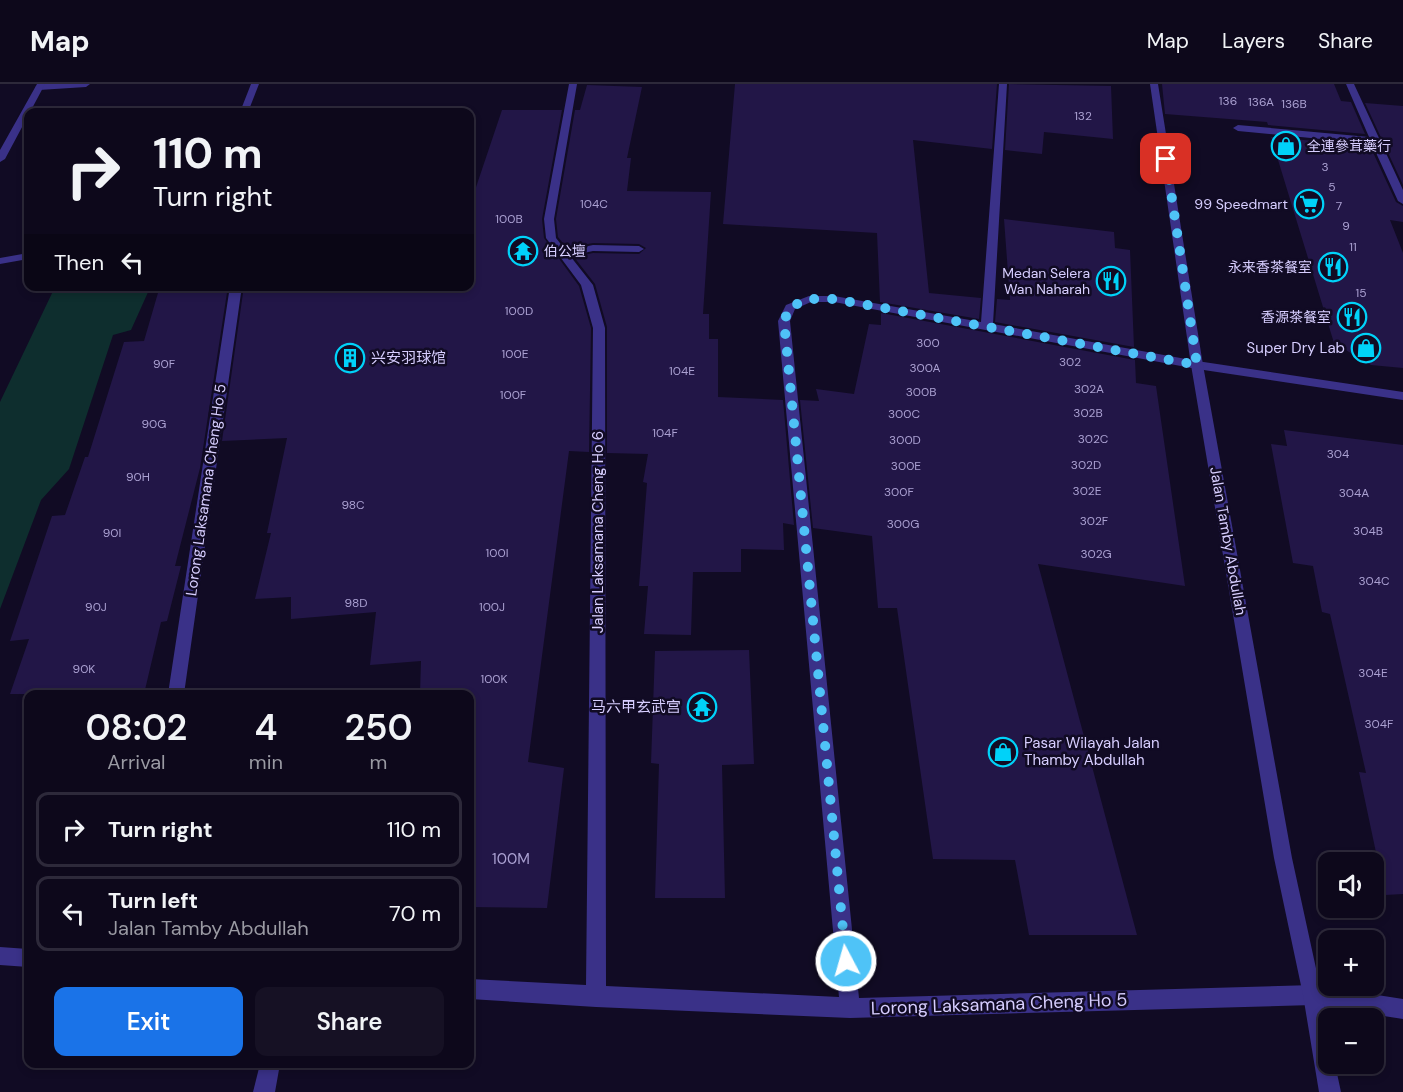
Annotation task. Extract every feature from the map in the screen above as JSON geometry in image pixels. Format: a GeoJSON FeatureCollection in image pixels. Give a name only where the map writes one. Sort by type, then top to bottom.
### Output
{"type":"FeatureCollection","features":[{"type":"Feature","properties":{"kind":"street"},"geometry":{"type":"LineString","coordinates":[[28,108],[40,86],[86,84]]}},
{"type":"Feature","properties":{"kind":"street"},"geometry":{"type":"LineString","coordinates":[[246,108],[255,84]]}},
{"type":"Feature","properties":{"kind":"street","name":"Jalan Laksamana Cheng Ho 6"},"geometry":{"type":"LineString","coordinates":[[573,84],[549,219],[551,238],[587,285],[599,328],[596,997]]}},
{"type":"Feature","properties":{"kind":"street"},"geometry":{"type":"LineString","coordinates":[[987,327],[1003,84]]}},
{"type":"Feature","properties":{"kind":"street","name":"Jalan Tamby Abdullah"},"geometry":{"type":"LineString","coordinates":[[1154,84],[1197,365],[1283,858],[1313,995],[1330,1092]]}},
{"type":"Feature","properties":{"kind":"street"},"geometry":{"type":"LineString","coordinates":[[1350,84],[1403,201]]}},
{"type":"Feature","properties":{"kind":"street"},"geometry":{"type":"LineString","coordinates":[[0,159],[24,115]]}},
{"type":"Feature","properties":{"kind":"street"},"geometry":{"type":"LineString","coordinates":[[1238,129],[1376,141]]}},
{"type":"Feature","properties":{"kind":"street"},"geometry":{"type":"LineString","coordinates":[[565,254],[593,249],[639,249]]}},
{"type":"Feature","properties":{"kind":"street"},"geometry":{"type":"LineString","coordinates":[[0,261],[24,257]]}},
{"type":"Feature","properties":{"kind":"street","name":"Lorong Laksamana Cheng Ho 5"},"geometry":{"type":"LineString","coordinates":[[177,690],[235,291]]}},
{"type":"Feature","properties":{"kind":"street"},"geometry":{"type":"LineString","coordinates":[[850,1008],[784,321],[790,307],[809,299],[834,299],[1197,365],[1403,396]]}},
{"type":"Feature","properties":{"kind":"street"},"geometry":{"type":"LineString","coordinates":[[0,956],[24,958]]}},
{"type":"Feature","properties":{"kind":"street","name":"Lorong Laksamana Cheng Ho 5"},"geometry":{"type":"LineString","coordinates":[[474,989],[850,1008],[1313,995],[1403,1009]]}},
{"type":"Feature","properties":{"kind":"street"},"geometry":{"type":"LineString","coordinates":[[264,1092],[269,1068]]}},
{"type":"Feature","properties":{"kind":"green space"},"geometry":{"type":"Polygon","coordinates":[[[53,291],[149,291],[131,330],[113,335],[69,469],[41,500],[0,609],[0,402],[53,291]]]}},
{"type":"Feature","properties":{"kind":"building"},"geometry":{"type":"Polygon","coordinates":[[[735,84],[997,84],[992,149],[913,140],[929,293],[981,298],[979,319],[880,302],[877,233],[723,224],[735,84]]]}},
{"type":"Feature","properties":{"kind":"building"},"geometry":{"type":"Polygon","coordinates":[[[1009,84],[1111,86],[1113,139],[1044,132],[1042,154],[1005,150],[1009,84]]]}},
{"type":"Feature","properties":{"kind":"building"},"geometry":{"type":"Polygon","coordinates":[[[1162,84],[1334,84],[1341,101],[1351,102],[1365,134],[1268,125],[1267,122],[1165,114],[1162,84]]]}},
{"type":"Feature","properties":{"kind":"building"},"geometry":{"type":"Polygon","coordinates":[[[587,85],[642,87],[627,158],[631,158],[627,191],[711,192],[703,314],[709,314],[709,339],[718,339],[718,397],[783,400],[794,525],[783,523],[784,550],[741,549],[741,572],[693,572],[691,635],[644,634],[648,586],[639,586],[647,483],[643,482],[648,454],[607,453],[607,327],[595,284],[574,257],[593,253],[639,254],[646,248],[639,244],[593,243],[567,248],[558,237],[556,219],[575,110],[580,110],[587,85]]]}},
{"type":"Feature","properties":{"kind":"building"},"geometry":{"type":"Polygon","coordinates":[[[1365,103],[1403,106],[1403,185],[1365,103]]]}},
{"type":"Feature","properties":{"kind":"building"},"geometry":{"type":"Polygon","coordinates":[[[502,110],[562,110],[542,219],[544,238],[579,286],[591,328],[589,452],[569,451],[528,762],[564,768],[547,908],[474,907],[474,690],[420,690],[421,661],[370,665],[376,612],[291,619],[291,597],[255,599],[271,533],[267,533],[287,438],[222,441],[243,291],[474,291],[474,193],[502,110]]]}},
{"type":"Feature","properties":{"kind":"building"},"geometry":{"type":"Polygon","coordinates":[[[1271,137],[1370,146],[1396,202],[1403,206],[1403,222],[1390,220],[1403,253],[1403,368],[1371,365],[1334,343],[1271,137]]]}},
{"type":"Feature","properties":{"kind":"building"},"geometry":{"type":"Polygon","coordinates":[[[1004,219],[1114,232],[1115,248],[1130,250],[1134,347],[995,322],[997,299],[1010,300],[1004,219]]]}},
{"type":"Feature","properties":{"kind":"building"},"geometry":{"type":"Polygon","coordinates":[[[159,291],[227,291],[200,468],[175,566],[181,566],[167,621],[161,622],[145,690],[24,690],[24,694],[10,694],[29,639],[10,641],[52,516],[65,515],[85,457],[88,457],[124,342],[144,341],[159,291]]]}},
{"type":"Feature","properties":{"kind":"building"},"geometry":{"type":"Polygon","coordinates":[[[881,313],[1135,360],[1136,383],[1156,386],[1185,586],[1038,564],[1137,935],[1029,935],[1015,860],[933,859],[897,608],[878,608],[872,536],[813,528],[800,400],[819,401],[816,389],[854,394],[869,324],[881,325],[881,313]]]}},
{"type":"Feature","properties":{"kind":"building"},"geometry":{"type":"Polygon","coordinates":[[[1284,430],[1403,445],[1403,894],[1385,895],[1384,852],[1376,852],[1359,772],[1366,773],[1330,614],[1322,612],[1313,566],[1293,563],[1271,444],[1287,446],[1284,430]]]}},
{"type":"Feature","properties":{"kind":"building"},"geometry":{"type":"Polygon","coordinates":[[[749,650],[754,764],[722,765],[725,898],[655,898],[659,764],[651,763],[655,651],[749,650]]]}},
{"type":"Feature","properties":{"kind":"place","name":"全連參茸藥行"},"geometry":{"type":"Point","coordinates":[1286,146]}},
{"type":"Feature","properties":{"kind":"place","name":"99 Speedmart"},"geometry":{"type":"Point","coordinates":[1309,204]}},
{"type":"Feature","properties":{"kind":"place","name":"伯公壇"},"geometry":{"type":"Point","coordinates":[523,251]}},
{"type":"Feature","properties":{"kind":"place","name":"永来香茶餐室"},"geometry":{"type":"Point","coordinates":[1333,267]}},
{"type":"Feature","properties":{"kind":"place","name":"Medan Selera Wan Naharah"},"geometry":{"type":"Point","coordinates":[1111,281]}},
{"type":"Feature","properties":{"kind":"place","name":"香源茶餐室"},"geometry":{"type":"Point","coordinates":[1352,317]}},
{"type":"Feature","properties":{"kind":"place","name":"Super Dry Lab"},"geometry":{"type":"Point","coordinates":[1366,348]}},
{"type":"Feature","properties":{"kind":"place","name":"兴安羽球馆"},"geometry":{"type":"Point","coordinates":[350,358]}},
{"type":"Feature","properties":{"kind":"place","name":"马六甲玄武宫"},"geometry":{"type":"Point","coordinates":[702,707]}},
{"type":"Feature","properties":{"kind":"place","name":"Pasar Wilayah Jalan Thamby Abdullah"},"geometry":{"type":"Point","coordinates":[1003,752]}},
{"type":"Feature","properties":{"kind":"route"},"geometry":{"type":"LineString","coordinates":[[846,961],[784,321],[790,307],[809,299],[834,299],[1197,365],[1166,159]]}}]}
